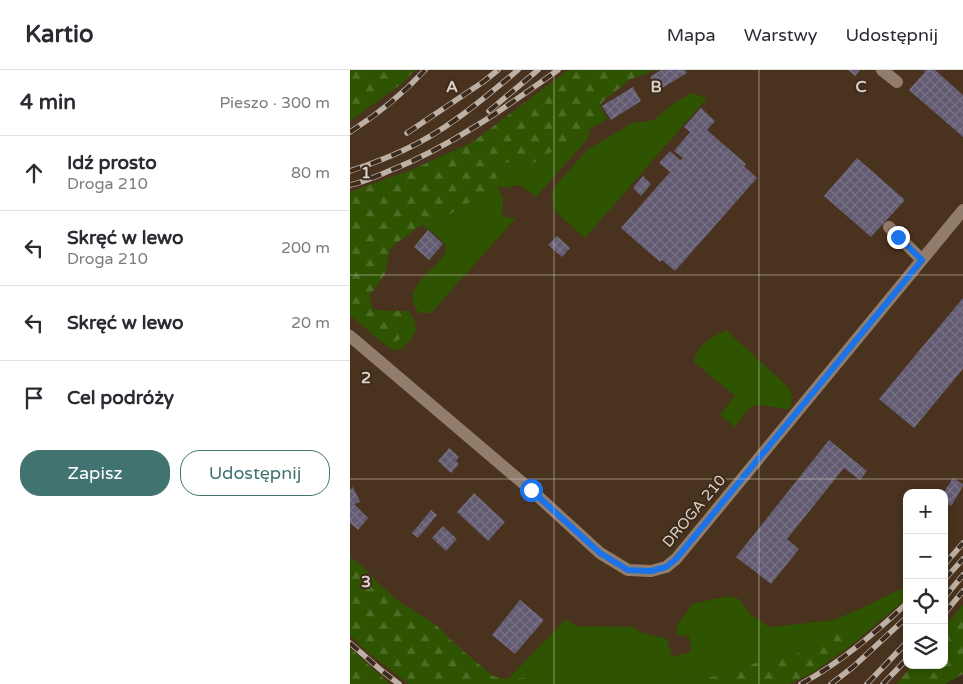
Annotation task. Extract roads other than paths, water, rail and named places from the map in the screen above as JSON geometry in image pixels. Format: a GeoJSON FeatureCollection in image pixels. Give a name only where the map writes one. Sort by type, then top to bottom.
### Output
{"type":"FeatureCollection","features":[{"type":"Feature","properties":{"kind":"lane"},"geometry":{"type":"LineString","coordinates":[[882,70],[897,82]]}},
{"type":"Feature","properties":{"kind":"lane","name":"DROGA 210"},"geometry":{"type":"LineString","coordinates":[[350,336],[531,490],[600,553],[628,570],[651,571],[666,567],[676,559],[963,210]]}},
{"type":"Feature","properties":{"kind":"lane"},"geometry":{"type":"LineString","coordinates":[[889,227],[922,260]]}},
{"type":"Feature","properties":{"kind":"railway"},"geometry":{"type":"LineString","coordinates":[[350,132],[389,104],[425,70]]}},
{"type":"Feature","properties":{"kind":"railway"},"geometry":{"type":"LineString","coordinates":[[407,133],[498,70]]}},
{"type":"Feature","properties":{"kind":"railway"},"geometry":{"type":"LineString","coordinates":[[350,171],[398,153],[435,134],[464,114],[518,70]]}},
{"type":"Feature","properties":{"kind":"railway"},"geometry":{"type":"LineString","coordinates":[[489,111],[538,70]]}},
{"type":"Feature","properties":{"kind":"railway"},"geometry":{"type":"LineString","coordinates":[[350,185],[394,169],[437,149],[499,111],[558,70]]}},
{"type":"Feature","properties":{"kind":"railway"},"geometry":{"type":"LineString","coordinates":[[948,560],[963,543]]}},
{"type":"Feature","properties":{"kind":"railway"},"geometry":{"type":"LineString","coordinates":[[945,579],[963,559]]}},
{"type":"Feature","properties":{"kind":"railway"},"geometry":{"type":"LineString","coordinates":[[948,593],[963,575]]}},
{"type":"Feature","properties":{"kind":"railway"},"geometry":{"type":"LineString","coordinates":[[948,609],[963,591]]}},
{"type":"Feature","properties":{"kind":"railway"},"geometry":{"type":"LineString","coordinates":[[801,684],[857,647],[903,607]]}},
{"type":"Feature","properties":{"kind":"railway"},"geometry":{"type":"LineString","coordinates":[[831,684],[853,667],[903,621]]}},
{"type":"Feature","properties":{"kind":"railway"},"geometry":{"type":"LineString","coordinates":[[350,643],[399,684]]}},
{"type":"Feature","properties":{"kind":"railway"},"geometry":{"type":"LineString","coordinates":[[867,684],[903,646]]}},
{"type":"Feature","properties":{"kind":"railway"},"geometry":{"type":"LineString","coordinates":[[883,684],[903,663]]}}]}
